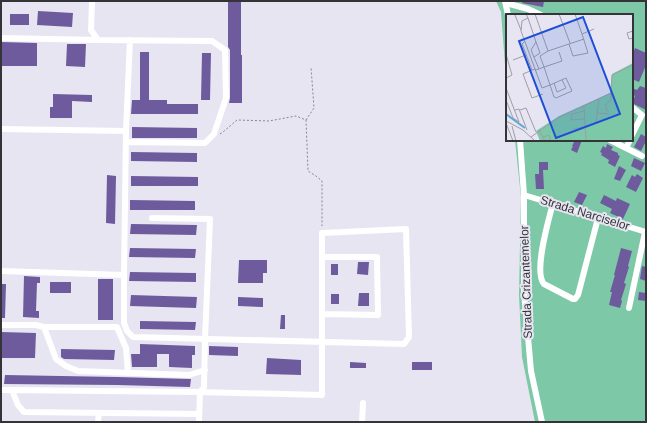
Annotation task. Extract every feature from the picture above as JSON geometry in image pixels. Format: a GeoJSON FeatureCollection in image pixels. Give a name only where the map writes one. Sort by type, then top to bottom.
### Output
{"type":"FeatureCollection","features":[{"type":"Feature","properties":{"kind":"street"},"geometry":{"type":"LineString","coordinates":[[92,1],[91,30],[98,40]]}},
{"type":"Feature","properties":{"kind":"street"},"geometry":{"type":"LineString","coordinates":[[508,14],[505,2],[539,14]]}},
{"type":"Feature","properties":{"kind":"street"},"geometry":{"type":"LineString","coordinates":[[1,38],[212,41],[225,50],[226,98],[214,134],[205,143],[126,142]]}},
{"type":"Feature","properties":{"kind":"street"},"geometry":{"type":"LineString","coordinates":[[1,390],[322,395],[322,342],[322,314],[322,257],[322,233],[406,229],[409,337],[404,344],[322,342],[205,339],[133,337],[127,331],[124,323],[124,275],[126,131],[130,40]]}},
{"type":"Feature","properties":{"kind":"street"},"geometry":{"type":"LineString","coordinates":[[633,108],[642,115],[633,133]]}},
{"type":"Feature","properties":{"kind":"street"},"geometry":{"type":"LineString","coordinates":[[1,129],[126,131]]}},
{"type":"Feature","properties":{"kind":"street","name":"Strada Crizantemelor"},"geometry":{"type":"LineString","coordinates":[[520,141],[524,195],[524,292],[531,371],[542,422]]}},
{"type":"Feature","properties":{"kind":"street"},"geometry":{"type":"LineString","coordinates":[[612,141],[642,156]]}},
{"type":"Feature","properties":{"kind":"street"},"geometry":{"type":"LineString","coordinates":[[626,148],[630,141]]}},
{"type":"Feature","properties":{"kind":"street","name":"Strada Narciselor"},"geometry":{"type":"LineString","coordinates":[[524,195],[646,232]]}},
{"type":"Feature","properties":{"kind":"street"},"geometry":{"type":"LineString","coordinates":[[553,203],[541,259],[540,280],[544,284],[573,300],[578,295],[598,218]]}},
{"type":"Feature","properties":{"kind":"street"},"geometry":{"type":"LineString","coordinates":[[152,218],[210,219],[204,387],[200,392],[199,422]]}},
{"type":"Feature","properties":{"kind":"street"},"geometry":{"type":"LineString","coordinates":[[629,308],[646,232]]}},
{"type":"Feature","properties":{"kind":"street"},"geometry":{"type":"LineString","coordinates":[[322,257],[377,257],[378,315],[322,314]]}},
{"type":"Feature","properties":{"kind":"street"},"geometry":{"type":"LineString","coordinates":[[1,271],[124,275]]}},
{"type":"Feature","properties":{"kind":"street"},"geometry":{"type":"LineString","coordinates":[[1,325],[36,325],[44,327],[117,327],[126,348],[128,373]]}},
{"type":"Feature","properties":{"kind":"street"},"geometry":{"type":"LineString","coordinates":[[44,327],[56,359],[66,366],[78,371],[189,375],[204,370]]}},
{"type":"Feature","properties":{"kind":"street"},"geometry":{"type":"LineString","coordinates":[[12,390],[18,405],[24,412],[199,414]]}},
{"type":"Feature","properties":{"kind":"street"},"geometry":{"type":"LineString","coordinates":[[362,403],[362,422]]}},
{"type":"Feature","properties":{"kind":"street"},"geometry":{"type":"LineString","coordinates":[[98,413],[98,422]]}},
{"type":"Feature","properties":{"kind":"path"},"geometry":{"type":"LineString","coordinates":[[311,67],[314,108],[306,120],[308,171],[322,181],[322,233]]}},
{"type":"Feature","properties":{"kind":"path"},"geometry":{"type":"LineString","coordinates":[[217,136],[224,132],[237,120],[270,121],[296,116],[306,120]]}},
{"type":"Feature","properties":{"kind":"green space"},"geometry":{"type":"Polygon","coordinates":[[[496,1],[646,1],[646,422],[535,422],[522,357],[519,295],[521,197],[515,141],[633,141],[633,14],[506,14],[506,78],[501,12],[496,1]]]}},
{"type":"Feature","properties":{"kind":"building"},"geometry":{"type":"Polygon","coordinates":[[[228,1],[241,1],[242,103],[229,103],[230,50],[228,47],[228,1]]]}},
{"type":"Feature","properties":{"kind":"building"},"geometry":{"type":"Polygon","coordinates":[[[523,1],[544,1],[543,7],[522,3],[523,1]]]}},
{"type":"Feature","properties":{"kind":"building"},"geometry":{"type":"Polygon","coordinates":[[[38,11],[73,13],[72,27],[37,25],[38,11]]]}},
{"type":"Feature","properties":{"kind":"building"},"geometry":{"type":"Polygon","coordinates":[[[10,14],[29,14],[29,25],[10,25],[10,14]]]}},
{"type":"Feature","properties":{"kind":"building"},"geometry":{"type":"Polygon","coordinates":[[[1,42],[37,43],[37,66],[1,66],[1,42]]]}},
{"type":"Feature","properties":{"kind":"building"},"geometry":{"type":"Polygon","coordinates":[[[67,44],[86,44],[85,67],[66,66],[67,44]]]}},
{"type":"Feature","properties":{"kind":"building"},"geometry":{"type":"Polygon","coordinates":[[[635,48],[646,53],[646,65],[639,82],[633,79],[633,53],[635,48]]]}},
{"type":"Feature","properties":{"kind":"building"},"geometry":{"type":"Polygon","coordinates":[[[140,52],[149,52],[149,100],[167,100],[167,104],[198,104],[198,114],[131,114],[132,100],[140,100],[140,52]]]}},
{"type":"Feature","properties":{"kind":"building"},"geometry":{"type":"Polygon","coordinates":[[[202,53],[211,53],[210,100],[201,100],[202,53]]]}},
{"type":"Feature","properties":{"kind":"building"},"geometry":{"type":"Polygon","coordinates":[[[640,86],[646,88],[646,110],[633,104],[635,96],[633,95],[633,88],[637,90],[640,86]]]}},
{"type":"Feature","properties":{"kind":"building"},"geometry":{"type":"Polygon","coordinates":[[[53,94],[92,95],[92,102],[72,101],[72,118],[50,118],[50,107],[53,107],[53,94]]]}},
{"type":"Feature","properties":{"kind":"building"},"geometry":{"type":"Polygon","coordinates":[[[132,127],[197,128],[197,138],[132,138],[132,127]]]}},
{"type":"Feature","properties":{"kind":"building"},"geometry":{"type":"Polygon","coordinates":[[[641,134],[646,137],[646,141],[641,151],[634,147],[641,134]]]}},
{"type":"Feature","properties":{"kind":"building"},"geometry":{"type":"Polygon","coordinates":[[[574,141],[582,141],[577,153],[571,150],[574,141]]]}},
{"type":"Feature","properties":{"kind":"building"},"geometry":{"type":"Polygon","coordinates":[[[607,144],[613,147],[611,150],[618,153],[620,156],[615,167],[608,163],[609,160],[601,155],[602,153],[600,152],[603,146],[606,148],[607,144]]]}},
{"type":"Feature","properties":{"kind":"building"},"geometry":{"type":"Polygon","coordinates":[[[131,152],[197,153],[197,162],[131,161],[131,152]]]}},
{"type":"Feature","properties":{"kind":"building"},"geometry":{"type":"Polygon","coordinates":[[[634,158],[645,163],[641,171],[631,166],[634,158]]]}},
{"type":"Feature","properties":{"kind":"building"},"geometry":{"type":"Polygon","coordinates":[[[539,162],[548,162],[548,170],[543,170],[544,189],[536,189],[535,174],[539,174],[539,162]]]}},
{"type":"Feature","properties":{"kind":"building"},"geometry":{"type":"Polygon","coordinates":[[[619,166],[626,170],[620,181],[614,179],[619,166]]]}},
{"type":"Feature","properties":{"kind":"building"},"geometry":{"type":"Polygon","coordinates":[[[637,174],[643,178],[636,192],[626,187],[632,175],[635,177],[637,174]]]}},
{"type":"Feature","properties":{"kind":"building"},"geometry":{"type":"Polygon","coordinates":[[[107,175],[116,176],[115,224],[106,223],[107,175]]]}},
{"type":"Feature","properties":{"kind":"building"},"geometry":{"type":"Polygon","coordinates":[[[131,176],[198,177],[198,186],[131,186],[131,176]]]}},
{"type":"Feature","properties":{"kind":"building"},"geometry":{"type":"Polygon","coordinates":[[[579,192],[587,195],[582,205],[574,202],[579,192]]]}},
{"type":"Feature","properties":{"kind":"building"},"geometry":{"type":"Polygon","coordinates":[[[604,195],[616,201],[617,198],[630,204],[623,219],[610,213],[612,209],[600,203],[604,195]]]}},
{"type":"Feature","properties":{"kind":"building"},"geometry":{"type":"Polygon","coordinates":[[[130,200],[195,201],[195,210],[130,210],[130,200]]]}},
{"type":"Feature","properties":{"kind":"building"},"geometry":{"type":"Polygon","coordinates":[[[131,224],[197,225],[196,235],[130,234],[131,224]]]}},
{"type":"Feature","properties":{"kind":"building"},"geometry":{"type":"Polygon","coordinates":[[[130,248],[196,249],[195,258],[129,257],[130,248]]]}},
{"type":"Feature","properties":{"kind":"building"},"geometry":{"type":"Polygon","coordinates":[[[621,248],[632,251],[624,283],[626,284],[620,308],[609,305],[612,292],[610,292],[621,248]]]}},
{"type":"Feature","properties":{"kind":"building"},"geometry":{"type":"Polygon","coordinates":[[[239,260],[267,260],[267,273],[263,273],[263,283],[238,283],[239,260]]]}},
{"type":"Feature","properties":{"kind":"building"},"geometry":{"type":"Polygon","coordinates":[[[358,262],[369,262],[368,275],[357,274],[358,262]]]}},
{"type":"Feature","properties":{"kind":"building"},"geometry":{"type":"Polygon","coordinates":[[[331,264],[338,264],[338,275],[331,275],[331,264]]]}},
{"type":"Feature","properties":{"kind":"building"},"geometry":{"type":"Polygon","coordinates":[[[642,266],[646,267],[646,281],[640,279],[642,266]]]}},
{"type":"Feature","properties":{"kind":"building"},"geometry":{"type":"Polygon","coordinates":[[[130,272],[196,273],[196,282],[129,281],[130,272]]]}},
{"type":"Feature","properties":{"kind":"building"},"geometry":{"type":"Polygon","coordinates":[[[24,276],[40,277],[40,283],[37,283],[36,311],[39,311],[39,318],[23,317],[24,276]]]}},
{"type":"Feature","properties":{"kind":"building"},"geometry":{"type":"Polygon","coordinates":[[[98,279],[113,279],[113,320],[98,320],[98,279]]]}},
{"type":"Feature","properties":{"kind":"building"},"geometry":{"type":"Polygon","coordinates":[[[50,282],[71,282],[71,293],[50,293],[50,282]]]}},
{"type":"Feature","properties":{"kind":"building"},"geometry":{"type":"Polygon","coordinates":[[[1,284],[6,284],[5,318],[1,318],[1,284]]]}},
{"type":"Feature","properties":{"kind":"building"},"geometry":{"type":"Polygon","coordinates":[[[639,292],[646,293],[646,301],[638,300],[639,292]]]}},
{"type":"Feature","properties":{"kind":"building"},"geometry":{"type":"Polygon","coordinates":[[[359,293],[369,293],[369,306],[358,306],[359,293]]]}},
{"type":"Feature","properties":{"kind":"building"},"geometry":{"type":"Polygon","coordinates":[[[331,294],[339,294],[339,304],[331,304],[331,294]]]}},
{"type":"Feature","properties":{"kind":"building"},"geometry":{"type":"Polygon","coordinates":[[[131,295],[197,297],[196,308],[130,306],[131,295]]]}},
{"type":"Feature","properties":{"kind":"building"},"geometry":{"type":"Polygon","coordinates":[[[238,297],[263,298],[263,307],[238,306],[238,297]]]}},
{"type":"Feature","properties":{"kind":"building"},"geometry":{"type":"Polygon","coordinates":[[[281,315],[285,315],[285,329],[280,329],[281,315]]]}},
{"type":"Feature","properties":{"kind":"building"},"geometry":{"type":"Polygon","coordinates":[[[140,321],[196,322],[195,330],[140,329],[140,321]]]}},
{"type":"Feature","properties":{"kind":"building"},"geometry":{"type":"Polygon","coordinates":[[[1,332],[36,333],[35,358],[1,358],[1,332]]]}},
{"type":"Feature","properties":{"kind":"building"},"geometry":{"type":"Polygon","coordinates":[[[140,344],[195,346],[195,355],[192,355],[192,368],[169,367],[169,354],[157,354],[157,367],[132,367],[131,354],[140,354],[140,344]]]}},
{"type":"Feature","properties":{"kind":"building"},"geometry":{"type":"Polygon","coordinates":[[[209,346],[238,347],[238,356],[209,355],[209,346]]]}},
{"type":"Feature","properties":{"kind":"building"},"geometry":{"type":"Polygon","coordinates":[[[61,349],[115,350],[114,360],[64,359],[61,357],[61,349]]]}},
{"type":"Feature","properties":{"kind":"building"},"geometry":{"type":"Polygon","coordinates":[[[267,358],[301,360],[301,375],[266,374],[267,358]]]}},
{"type":"Feature","properties":{"kind":"building"},"geometry":{"type":"Polygon","coordinates":[[[350,362],[366,363],[366,368],[350,368],[350,362]]]}},
{"type":"Feature","properties":{"kind":"building"},"geometry":{"type":"Polygon","coordinates":[[[412,362],[432,362],[432,370],[412,370],[412,362]]]}},
{"type":"Feature","properties":{"kind":"building"},"geometry":{"type":"Polygon","coordinates":[[[5,375],[191,379],[190,387],[4,384],[5,375]]]}}]}
